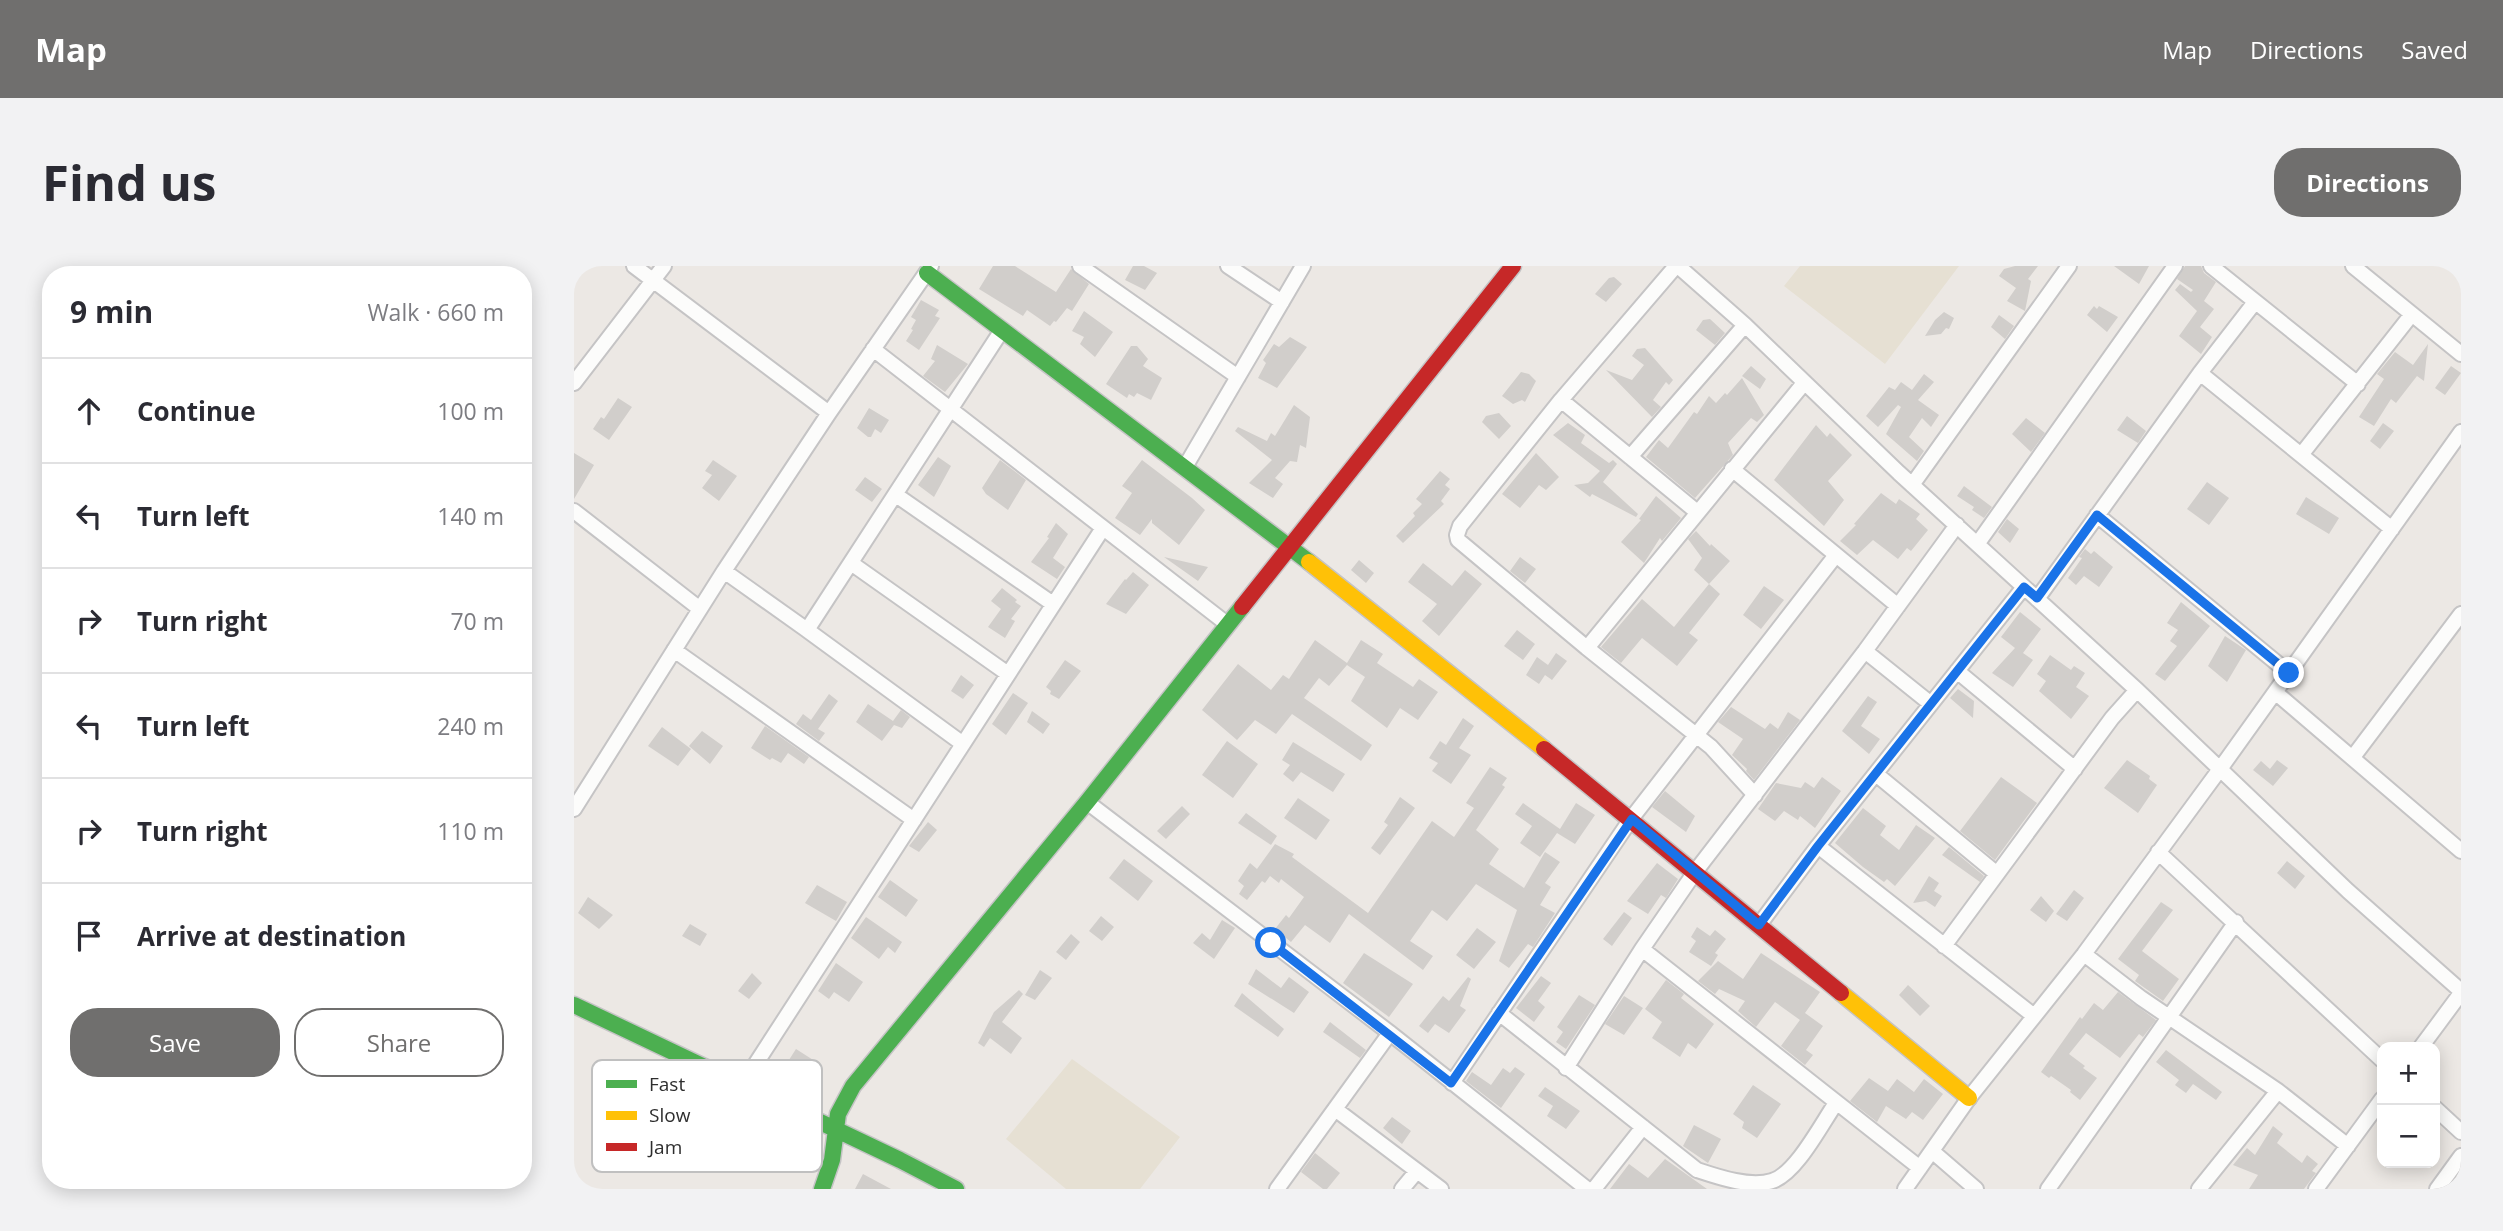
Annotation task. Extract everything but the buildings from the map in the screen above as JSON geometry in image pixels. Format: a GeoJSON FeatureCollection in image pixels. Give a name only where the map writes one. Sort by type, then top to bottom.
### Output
{"type":"FeatureCollection","features":[{"type":"Feature","properties":{"kind":"street"},"geometry":{"type":"LineString","coordinates":[[634,266],[829,413]]}},
{"type":"Feature","properties":{"kind":"street"},"geometry":{"type":"LineString","coordinates":[[574,383],[664,266]]}},
{"type":"Feature","properties":{"kind":"street"},"geometry":{"type":"LineString","coordinates":[[1080,266],[1238,377]]}},
{"type":"Feature","properties":{"kind":"street"},"geometry":{"type":"LineString","coordinates":[[1228,266],[1282,302]]}},
{"type":"Feature","properties":{"kind":"street"},"geometry":{"type":"LineString","coordinates":[[1185,467],[1303,266]]}},
{"type":"Feature","properties":{"kind":"street"},"geometry":{"type":"LineString","coordinates":[[821,1189],[832,1160],[835,1129],[841,1108],[853,1086],[1087,802],[1513,266]]}},
{"type":"Feature","properties":{"kind":"street"},"geometry":{"type":"LineString","coordinates":[[1755,795],[1711,747],[1587,648],[1458,540],[1457,536],[1460,526],[1561,400],[1677,266],[1745,325],[1912,485],[2137,690],[2348,891],[2461,992],[2425,1042]]}},
{"type":"Feature","properties":{"kind":"street"},"geometry":{"type":"LineString","coordinates":[[1912,485],[2069,266]]}},
{"type":"Feature","properties":{"kind":"street"},"geometry":{"type":"LineString","coordinates":[[1978,543],[2175,266]]}},
{"type":"Feature","properties":{"kind":"street"},"geometry":{"type":"LineString","coordinates":[[2211,266],[2358,384]]}},
{"type":"Feature","properties":{"kind":"street"},"geometry":{"type":"LineString","coordinates":[[2353,266],[2461,354]]}},
{"type":"Feature","properties":{"kind":"street"},"geometry":{"type":"LineString","coordinates":[[575,804],[724,571],[829,413],[929,270],[1002,330],[1289,546],[1632,819],[1969,1098]]}},
{"type":"Feature","properties":{"kind":"street"},"geometry":{"type":"LineString","coordinates":[[2037,598],[2200,373],[2255,302]]}},
{"type":"Feature","properties":{"kind":"street"},"geometry":{"type":"LineString","coordinates":[[2301,456],[2412,314]]}},
{"type":"Feature","properties":{"kind":"street"},"geometry":{"type":"LineString","coordinates":[[1630,457],[1745,325]]}},
{"type":"Feature","properties":{"kind":"street"},"geometry":{"type":"LineString","coordinates":[[807,630],[1002,330]]}},
{"type":"Feature","properties":{"kind":"street"},"geometry":{"type":"LineString","coordinates":[[873,349],[1227,624]]}},
{"type":"Feature","properties":{"kind":"street"},"geometry":{"type":"LineString","coordinates":[[2200,373],[2392,529]]}},
{"type":"Feature","properties":{"kind":"street"},"geometry":{"type":"LineString","coordinates":[[1587,648],[1804,383]]}},
{"type":"Feature","properties":{"kind":"street"},"geometry":{"type":"LineString","coordinates":[[1561,400],[1697,512]]}},
{"type":"Feature","properties":{"kind":"street"},"geometry":{"type":"LineString","coordinates":[[1905,1189],[1969,1098],[2084,954],[2220,769],[2461,432]]}},
{"type":"Feature","properties":{"kind":"street"},"geometry":{"type":"LineString","coordinates":[[1732,469],[1898,606]]}},
{"type":"Feature","properties":{"kind":"street"},"geometry":{"type":"LineString","coordinates":[[896,495],[1053,604]]}},
{"type":"Feature","properties":{"kind":"street"},"geometry":{"type":"LineString","coordinates":[[574,511],[700,609]]}},
{"type":"Feature","properties":{"kind":"street"},"geometry":{"type":"LineString","coordinates":[[2097,515],[2289,673]]}},
{"type":"Feature","properties":{"kind":"street"},"geometry":{"type":"LineString","coordinates":[[1566,1068],[1695,872],[1957,525]]}},
{"type":"Feature","properties":{"kind":"street"},"geometry":{"type":"LineString","coordinates":[[758,1060],[1103,528]]}},
{"type":"Feature","properties":{"kind":"street"},"geometry":{"type":"LineString","coordinates":[[1451,1083],[1632,819],[1695,734],[1836,555]]}},
{"type":"Feature","properties":{"kind":"street"},"geometry":{"type":"LineString","coordinates":[[851,563],[1008,674]]}},
{"type":"Feature","properties":{"kind":"street"},"geometry":{"type":"LineString","coordinates":[[724,571],[963,744]]}},
{"type":"Feature","properties":{"kind":"street"},"geometry":{"type":"LineString","coordinates":[[1759,925],[1818,846],[2024,587]]}},
{"type":"Feature","properties":{"kind":"street"},"geometry":{"type":"LineString","coordinates":[[2353,757],[2461,614]]}},
{"type":"Feature","properties":{"kind":"street"},"geometry":{"type":"LineString","coordinates":[[674,650],[914,820]]}},
{"type":"Feature","properties":{"kind":"street"},"geometry":{"type":"LineString","coordinates":[[1864,651],[1931,704]]}},
{"type":"Feature","properties":{"kind":"street"},"geometry":{"type":"LineString","coordinates":[[1957,671],[2075,769]]}},
{"type":"Feature","properties":{"kind":"street"},"geometry":{"type":"LineString","coordinates":[[1944,946],[2112,718],[2137,690]]}},
{"type":"Feature","properties":{"kind":"street"},"geometry":{"type":"LineString","coordinates":[[2275,692],[2461,851]]}},
{"type":"Feature","properties":{"kind":"street"},"geometry":{"type":"LineString","coordinates":[[1875,774],[1997,874]]}},
{"type":"Feature","properties":{"kind":"street"},"geometry":{"type":"LineString","coordinates":[[1087,802],[1390,1033],[1587,1189]]}},
{"type":"Feature","properties":{"kind":"street"},"geometry":{"type":"LineString","coordinates":[[1818,846],[2034,1016]]}},
{"type":"Feature","properties":{"kind":"street"},"geometry":{"type":"LineString","coordinates":[[2158,852],[2377,1055]]}},
{"type":"Feature","properties":{"kind":"street"},"geometry":{"type":"LineString","coordinates":[[2048,1189],[2235,922]]}},
{"type":"Feature","properties":{"kind":"street"},"geometry":{"type":"LineString","coordinates":[[1642,949],[1920,1168]]}},
{"type":"Feature","properties":{"kind":"street"},"geometry":{"type":"LineString","coordinates":[[2084,954],[2141,998],[2278,1091],[2348,1146]]}},
{"type":"Feature","properties":{"kind":"street"},"geometry":{"type":"LineString","coordinates":[[574,1005],[690,1060]]}},
{"type":"Feature","properties":{"kind":"street"},"geometry":{"type":"LineString","coordinates":[[1499,1013],[1698,1170],[1732,1182],[1772,1181],[1792,1168],[1836,1103]]}},
{"type":"Feature","properties":{"kind":"street"},"geometry":{"type":"LineString","coordinates":[[1277,1189],[1390,1033]]}},
{"type":"Feature","properties":{"kind":"street"},"geometry":{"type":"LineString","coordinates":[[2199,1189],[2278,1091]]}},
{"type":"Feature","properties":{"kind":"street"},"geometry":{"type":"LineString","coordinates":[[2316,1189],[2378,1105]]}},
{"type":"Feature","properties":{"kind":"street"},"geometry":{"type":"LineString","coordinates":[[1335,1109],[1441,1189]]}},
{"type":"Feature","properties":{"kind":"street"},"geometry":{"type":"LineString","coordinates":[[2440,1113],[2461,1132]]}},
{"type":"Feature","properties":{"kind":"street"},"geometry":{"type":"LineString","coordinates":[[822,1123],[956,1189]]}},
{"type":"Feature","properties":{"kind":"street"},"geometry":{"type":"LineString","coordinates":[[1594,1189],[1643,1127]]}},
{"type":"Feature","properties":{"kind":"street"},"geometry":{"type":"LineString","coordinates":[[1932,1151],[1976,1189]]}},
{"type":"Feature","properties":{"kind":"street"},"geometry":{"type":"LineString","coordinates":[[2437,1189],[2461,1156]]}},
{"type":"Feature","properties":{"kind":"street"},"geometry":{"type":"LineString","coordinates":[[1402,1189],[1418,1171]]}},
{"type":"Feature","properties":{"kind":"shaded area"},"geometry":{"type":"Polygon","coordinates":[[[1800,266],[1959,266],[1885,364],[1784,286],[1800,266]]]}},
{"type":"Feature","properties":{"kind":"shaded area"},"geometry":{"type":"Polygon","coordinates":[[[1072,1059],[1180,1137],[1140,1189],[1066,1189],[1006,1139],[1072,1059]]]}},
{"type":"Feature","properties":{"kind":"traffic: fast"},"geometry":{"type":"LineString","coordinates":[[927,273],[1309,562]]}},
{"type":"Feature","properties":{"kind":"traffic: fast"},"geometry":{"type":"LineString","coordinates":[[822,1189],[832,1160],[838,1114],[853,1086],[1087,802],[1242,607]]}},
{"type":"Feature","properties":{"kind":"traffic: fast"},"geometry":{"type":"LineString","coordinates":[[574,1005],[690,1060]]}},
{"type":"Feature","properties":{"kind":"traffic: fast"},"geometry":{"type":"LineString","coordinates":[[822,1123],[956,1189]]}},
{"type":"Feature","properties":{"kind":"traffic: slow"},"geometry":{"type":"LineString","coordinates":[[1309,562],[1544,749]]}},
{"type":"Feature","properties":{"kind":"traffic: slow"},"geometry":{"type":"LineString","coordinates":[[1841,993],[1969,1098]]}},
{"type":"Feature","properties":{"kind":"traffic: jam"},"geometry":{"type":"LineString","coordinates":[[1242,607],[1513,266]]}},
{"type":"Feature","properties":{"kind":"traffic: jam"},"geometry":{"type":"LineString","coordinates":[[1544,749],[1841,993]]}},
{"type":"Feature","properties":{"kind":"route"},"geometry":{"type":"LineString","coordinates":[[1271,943],[1451,1083],[1632,819],[1759,925],[1818,846],[2024,587],[2037,598],[2097,515],[2289,673]]}}]}
